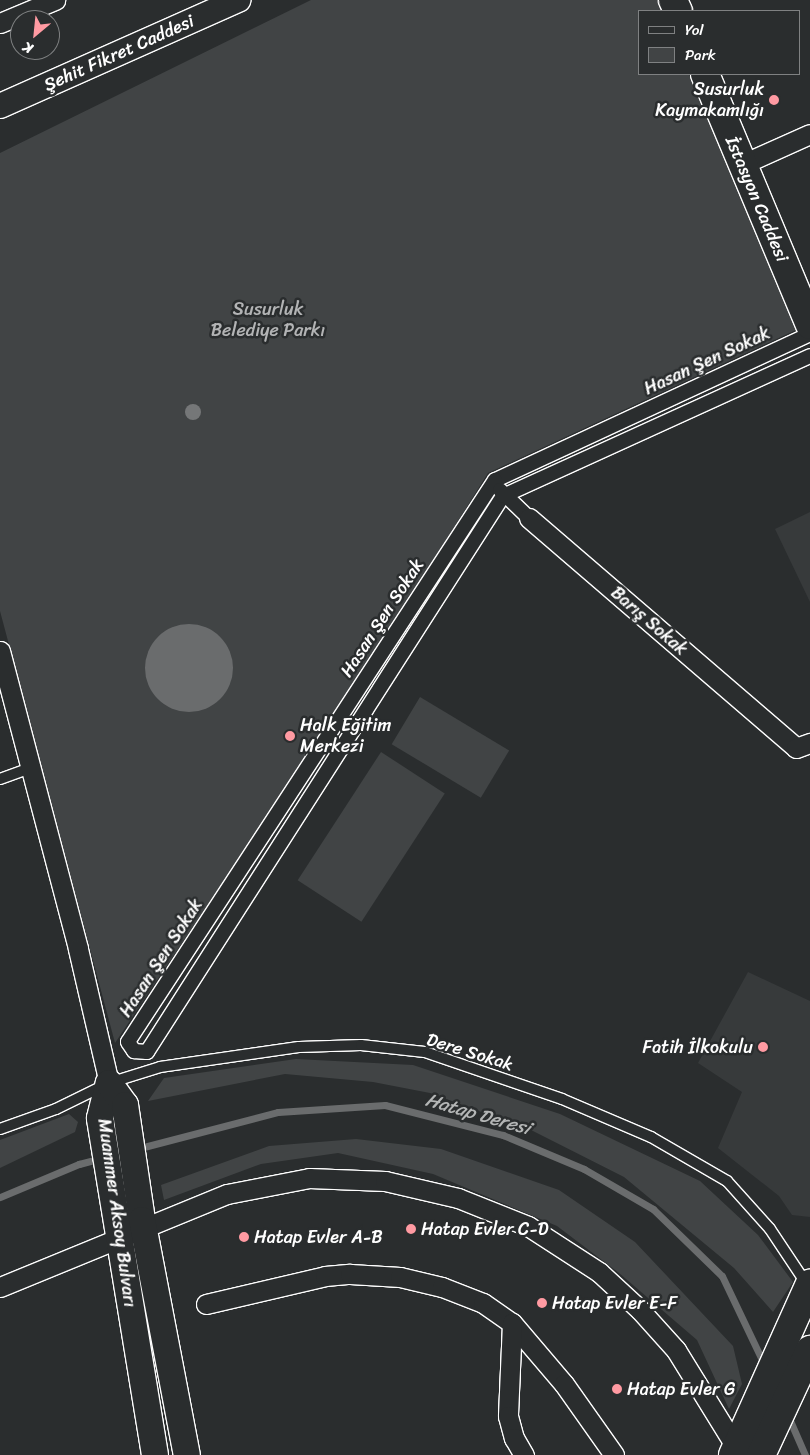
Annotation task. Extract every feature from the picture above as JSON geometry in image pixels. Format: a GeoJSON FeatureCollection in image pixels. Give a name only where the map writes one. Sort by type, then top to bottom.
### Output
{"type":"FeatureCollection","features":[{"type":"Feature","properties":{"kind":"main road","name":"İstasyon Caddesi"},"geometry":{"type":"LineString","coordinates":[[705,75],[810,325]]}},
{"type":"Feature","properties":{"kind":"main road","name":"Muammer Aksoy Bulvarı"},"geometry":{"type":"LineString","coordinates":[[108,1082],[125,1105],[130,1228],[155,1455]]}},
{"type":"Feature","properties":{"kind":"main road","name":"Muammer Aksoy Bulvarı"},"geometry":{"type":"LineString","coordinates":[[108,1082],[100,1118],[130,1228],[187,1455]]}},
{"type":"Feature","properties":{"kind":"main road"},"geometry":{"type":"LineString","coordinates":[[743,1452],[809,1286]]}},
{"type":"Feature","properties":{"kind":"main road"},"geometry":{"type":"LineString","coordinates":[[743,1452],[810,1350]]}},
{"type":"Feature","properties":{"kind":"street"},"geometry":{"type":"LineString","coordinates":[[0,23],[55,0]]}},
{"type":"Feature","properties":{"kind":"street","name":"Şehit Fikret Caddesi"},"geometry":{"type":"LineString","coordinates":[[0,106],[238,0]]}},
{"type":"Feature","properties":{"kind":"street"},"geometry":{"type":"LineString","coordinates":[[743,164],[810,134]]}},
{"type":"Feature","properties":{"kind":"street","name":"Hasan Şen Sokak"},"geometry":{"type":"LineString","coordinates":[[503,496],[147,1052],[134,1050],[128,1042],[495,480],[810,334]]}},
{"type":"Feature","properties":{"kind":"street"},"geometry":{"type":"LineString","coordinates":[[503,496],[810,356]]}},
{"type":"Feature","properties":{"kind":"street","name":"Barış Sokak"},"geometry":{"type":"LineString","coordinates":[[495,480],[503,496],[796,748],[810,743]]}},
{"type":"Feature","properties":{"kind":"street"},"geometry":{"type":"LineString","coordinates":[[0,651],[31,768],[108,1082]]}},
{"type":"Feature","properties":{"kind":"street"},"geometry":{"type":"LineString","coordinates":[[0,1287],[130,1228],[227,1194],[309,1178],[385,1180],[458,1198],[528,1226],[612,1285],[640,1310],[676,1350],[743,1452]]}},
{"type":"Feature","properties":{"kind":"street"},"geometry":{"type":"LineString","coordinates":[[206,1304],[324,1276],[375,1274],[442,1287],[482,1303],[512,1323],[564,1384],[614,1455]]}},
{"type":"Feature","properties":{"kind":"street"},"geometry":{"type":"LineString","coordinates":[[512,1323],[508,1416],[514,1438],[524,1455]]}},
{"type":"Feature","properties":{"kind":"lane"},"geometry":{"type":"LineString","coordinates":[[0,779],[31,768]]}},
{"type":"Feature","properties":{"kind":"lane","name":"Dere Sokak"},"geometry":{"type":"LineString","coordinates":[[0,1129],[56,1108],[108,1082],[160,1067],[299,1047],[360,1045],[426,1052],[562,1099],[651,1137],[727,1181],[770,1229],[809,1286]]}},
{"type":"Feature","properties":{"kind":"shaded area"},"geometry":{"type":"Polygon","coordinates":[[[810,512],[810,602],[775,529],[810,512]]]}},
{"type":"Feature","properties":{"kind":"shaded area"},"geometry":{"type":"Polygon","coordinates":[[[189,624],[206,627],[214,631],[226,643],[230,651],[233,668],[230,685],[226,693],[214,705],[206,709],[189,712],[172,709],[164,705],[152,693],[148,685],[145,668],[148,651],[152,643],[164,631],[172,627],[189,624]]]}},
{"type":"Feature","properties":{"kind":"shaded area"},"geometry":{"type":"Polygon","coordinates":[[[748,972],[810,1001],[810,1217],[792,1215],[779,1196],[718,1148],[742,1092],[698,1063],[748,972]]]}},
{"type":"Feature","properties":{"kind":"green space","name":"Susurluk Belediye Parkı"},"geometry":{"type":"Polygon","coordinates":[[[311,0],[659,0],[663,10],[638,10],[638,75],[689,75],[796,330],[488,473],[361,676],[115,1043],[0,611],[0,153],[311,0]]]}},
{"type":"Feature","properties":{"kind":"green space"},"geometry":{"type":"Polygon","coordinates":[[[420,697],[509,751],[481,798],[392,744],[420,697]]]}},
{"type":"Feature","properties":{"kind":"green space"},"geometry":{"type":"Polygon","coordinates":[[[381,752],[445,793],[361,922],[298,880],[381,752]]]}},
{"type":"Feature","properties":{"kind":"green space"},"geometry":{"type":"Polygon","coordinates":[[[296,1059],[413,1065],[560,1114],[700,1181],[758,1235],[793,1282],[773,1312],[734,1268],[624,1177],[533,1131],[430,1093],[373,1082],[285,1074],[148,1101],[164,1078],[296,1059]]]}},
{"type":"Feature","properties":{"kind":"green space"},"geometry":{"type":"Polygon","coordinates":[[[69,1114],[78,1122],[75,1132],[0,1168],[0,1140],[69,1114]]]}},
{"type":"Feature","properties":{"kind":"green space"},"geometry":{"type":"Polygon","coordinates":[[[356,1139],[441,1149],[559,1190],[635,1242],[733,1346],[742,1384],[729,1409],[697,1340],[619,1273],[557,1226],[433,1174],[338,1153],[261,1164],[164,1200],[161,1185],[269,1146],[356,1139]]]}},
{"type":"Feature","properties":{"kind":"waterway","name":"Hatap Deresi"},"geometry":{"type":"LineString","coordinates":[[136,1149],[278,1112],[385,1105],[503,1135],[584,1169],[653,1209],[722,1276],[765,1366]]}},
{"type":"Feature","properties":{"kind":"waterway","name":"Hatap Deresi"},"geometry":{"type":"LineString","coordinates":[[0,1197],[79,1164],[101,1158]]}},
{"type":"Feature","properties":{"kind":"waterway","name":"Hatap Deresi"},"geometry":{"type":"LineString","coordinates":[[788,1416],[805,1455]]}},
{"type":"Feature","properties":{"kind":"place","name":"Susurluk Kaymakamlığı"},"geometry":{"type":"Point","coordinates":[774,100]}},
{"type":"Feature","properties":{"kind":"place","name":"Halk Eğitim Merkezi"},"geometry":{"type":"Point","coordinates":[290,736]}},
{"type":"Feature","properties":{"kind":"place","name":"Fatih İlkokulu"},"geometry":{"type":"Point","coordinates":[763,1047]}},
{"type":"Feature","properties":{"kind":"place","name":"Hatap Evler C-D"},"geometry":{"type":"Point","coordinates":[411,1229]}},
{"type":"Feature","properties":{"kind":"place","name":"Hatap Evler A-B"},"geometry":{"type":"Point","coordinates":[244,1237]}},
{"type":"Feature","properties":{"kind":"place","name":"Hatap Evler E-F"},"geometry":{"type":"Point","coordinates":[542,1303]}},
{"type":"Feature","properties":{"kind":"place","name":"Hatap Evler G"},"geometry":{"type":"Point","coordinates":[617,1389]}}]}
